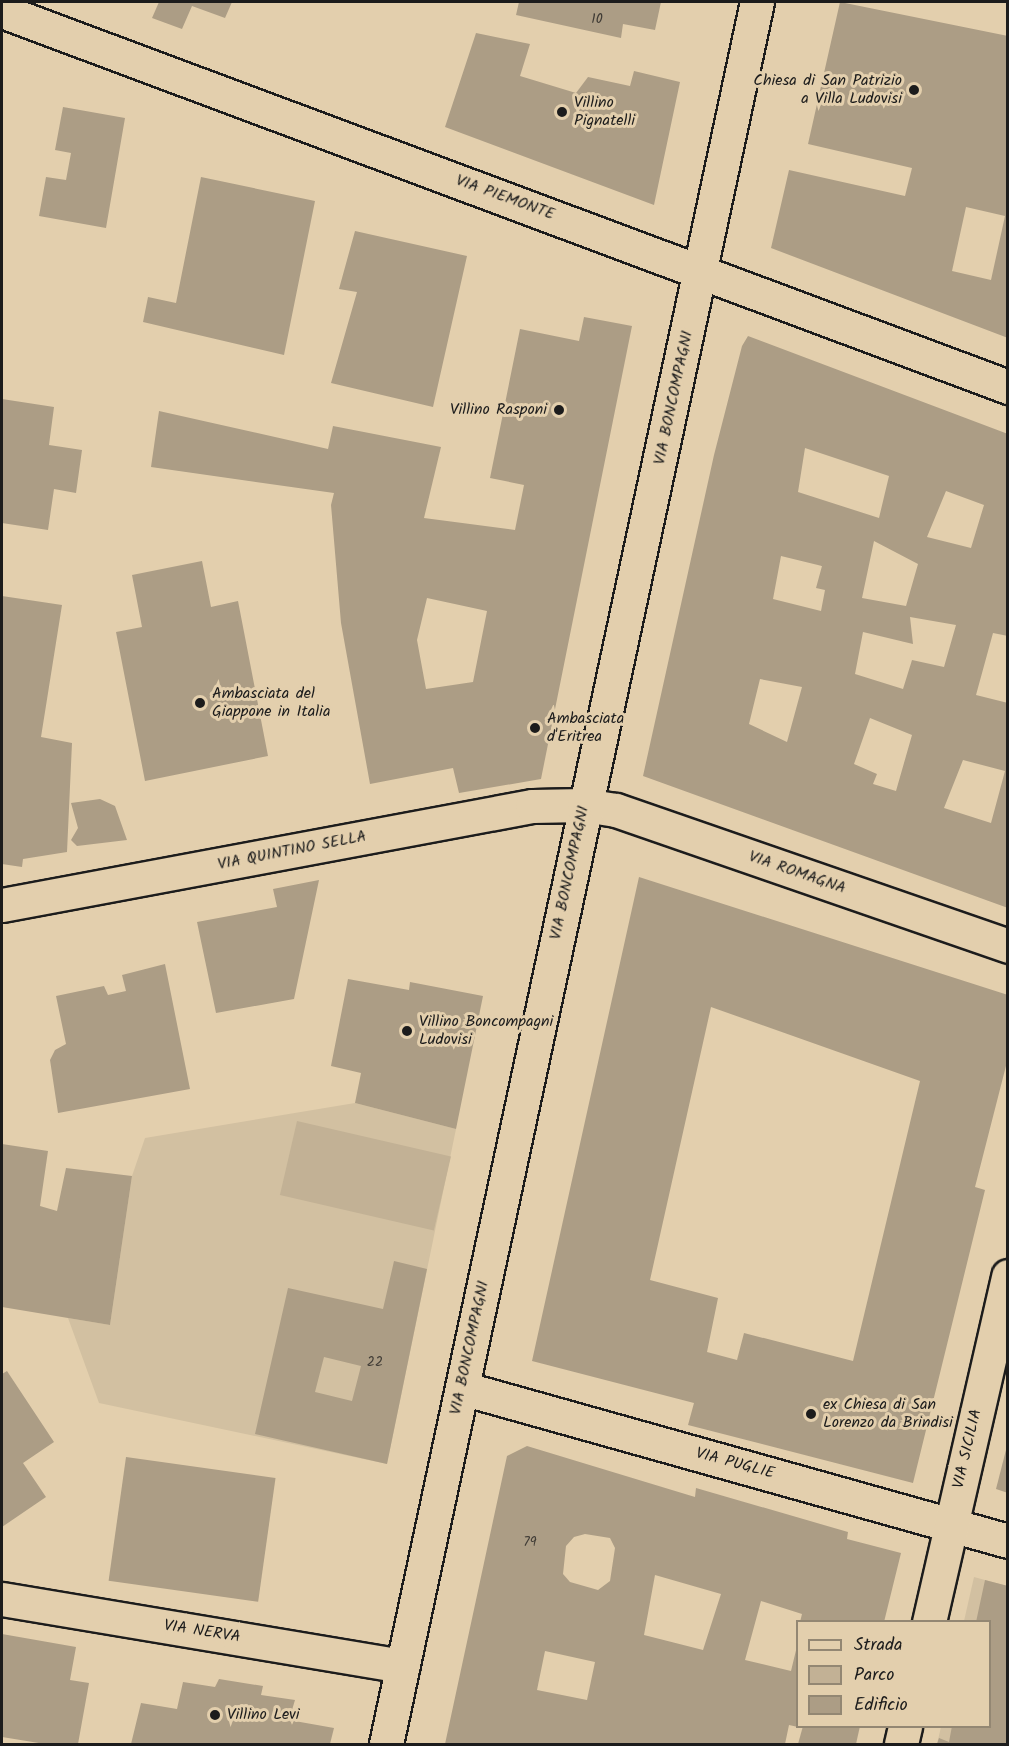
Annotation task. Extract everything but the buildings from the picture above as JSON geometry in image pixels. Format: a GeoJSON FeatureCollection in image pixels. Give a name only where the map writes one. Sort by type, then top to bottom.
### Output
{"type":"FeatureCollection","features":[{"type":"Feature","properties":{"kind":"street","name":"VIA BONCOMPAGNI"},"geometry":{"type":"LineString","coordinates":[[386,1744],[584,805],[702,271],[757,2]]}},
{"type":"Feature","properties":{"kind":"street","name":"VIA PIEMONTE"},"geometry":{"type":"LineString","coordinates":[[2,11],[1008,387]]}},
{"type":"Feature","properties":{"kind":"street","name":"VIA QUINTINO SELLA"},"geometry":{"type":"LineString","coordinates":[[2,905],[532,806],[584,805]]}},
{"type":"Feature","properties":{"kind":"street","name":"VIA ROMAGNA"},"geometry":{"type":"LineString","coordinates":[[584,805],[616,810],[1008,946]]}},
{"type":"Feature","properties":{"kind":"street","name":"VIA SICILIA"},"geometry":{"type":"LineString","coordinates":[[929,1620],[1008,1276]]}},
{"type":"Feature","properties":{"kind":"street","name":"VIA PUGLIE"},"geometry":{"type":"LineString","coordinates":[[462,1388],[1008,1541]]}},
{"type":"Feature","properties":{"kind":"street","name":"VIA NERVA"},"geometry":{"type":"LineString","coordinates":[[2,1599],[402,1666]]}},
{"type":"Feature","properties":{"kind":"street"},"geometry":{"type":"LineString","coordinates":[[901,1744],[905,1728]]}},
{"type":"Feature","properties":{"kind":"shaded area"},"geometry":{"type":"Polygon","coordinates":[[[355,1103],[456,1129],[387,1464],[99,1403],[68,1318],[110,1325],[132,1176],[145,1138],[355,1103]]]}},
{"type":"Feature","properties":{"kind":"shaded area"},"geometry":{"type":"Polygon","coordinates":[[[974,1577],[1007,1586],[1007,1744],[937,1744],[941,1728],[991,1728],[991,1620],[964,1620],[974,1577]]]}},
{"type":"Feature","properties":{"kind":"green space"},"geometry":{"type":"Polygon","coordinates":[[[297,1121],[451,1157],[434,1231],[280,1195],[297,1121]]]}},
{"type":"Feature","properties":{"kind":"place","name":"Chiesa di San Patrizio a Villa Ludovisi"},"geometry":{"type":"Point","coordinates":[914,90]}},
{"type":"Feature","properties":{"kind":"place","name":"Villino Pignatelli"},"geometry":{"type":"Point","coordinates":[562,112]}},
{"type":"Feature","properties":{"kind":"place","name":"Villino Rasponi"},"geometry":{"type":"Point","coordinates":[559,410]}},
{"type":"Feature","properties":{"kind":"place","name":"Ambasciata del Giappone in Italia"},"geometry":{"type":"Point","coordinates":[200,703]}},
{"type":"Feature","properties":{"kind":"place","name":"Ambasciata d'Eritrea"},"geometry":{"type":"Point","coordinates":[535,728]}},
{"type":"Feature","properties":{"kind":"place","name":"Villino Boncompagni Ludovisi"},"geometry":{"type":"Point","coordinates":[407,1031]}},
{"type":"Feature","properties":{"kind":"place","name":"ex Chiesa di San Lorenzo da Brindisi"},"geometry":{"type":"Point","coordinates":[811,1414]}},
{"type":"Feature","properties":{"kind":"place","name":"Villino Levi"},"geometry":{"type":"Point","coordinates":[215,1715]}}]}
